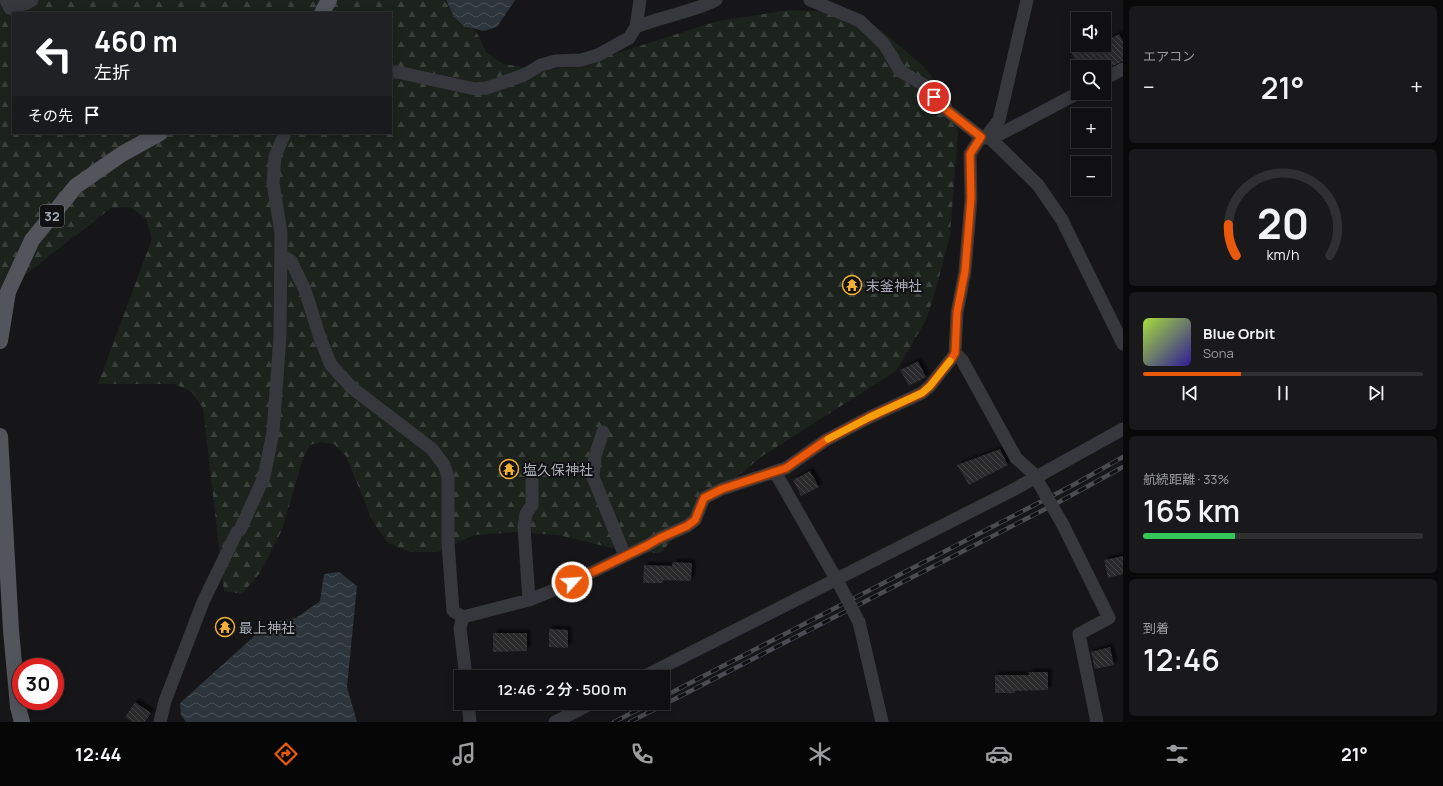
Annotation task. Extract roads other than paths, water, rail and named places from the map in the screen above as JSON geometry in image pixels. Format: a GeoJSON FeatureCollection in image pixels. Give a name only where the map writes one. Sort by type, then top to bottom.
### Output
{"type":"FeatureCollection","features":[{"type":"Feature","properties":{"kind":"main road"},"geometry":{"type":"LineString","coordinates":[[323,12],[329,0]]}},
{"type":"Feature","properties":{"kind":"main road","name":"32"},"geometry":{"type":"LineString","coordinates":[[0,341],[8,292],[32,240],[76,186],[122,154],[158,134]]}},
{"type":"Feature","properties":{"kind":"main road"},"geometry":{"type":"LineString","coordinates":[[0,436],[11,630],[18,707],[22,722]]}},
{"type":"Feature","properties":{"kind":"street"},"geometry":{"type":"LineString","coordinates":[[5,4],[27,3],[32,0]]}},
{"type":"Feature","properties":{"kind":"street"},"geometry":{"type":"LineString","coordinates":[[392,72],[475,89],[486,88],[524,75],[542,64],[555,61],[581,60],[598,55],[629,38],[636,26],[640,0]]}},
{"type":"Feature","properties":{"kind":"street"},"geometry":{"type":"LineString","coordinates":[[636,26],[654,19],[689,12],[716,0]]}},
{"type":"Feature","properties":{"kind":"street"},"geometry":{"type":"LineString","coordinates":[[810,0],[860,21],[884,44],[900,71],[924,85],[944,108],[986,138],[1038,185],[1062,220],[1123,344]]}},
{"type":"Feature","properties":{"kind":"street"},"geometry":{"type":"LineString","coordinates":[[281,255],[291,261],[305,290],[320,338],[331,365],[352,388],[432,449],[444,465],[448,477],[448,543],[454,611],[463,616],[529,600],[558,588],[687,526],[695,520],[704,498],[722,489],[786,468],[826,440],[870,417],[922,393],[930,386],[955,353],[957,312],[965,271],[970,206],[970,154],[986,138],[999,120],[1027,0]]}},
{"type":"Feature","properties":{"kind":"street"},"geometry":{"type":"LineString","coordinates":[[1111,75],[1123,69]]}},
{"type":"Feature","properties":{"kind":"street"},"geometry":{"type":"LineString","coordinates":[[986,138],[1071,96]]}},
{"type":"Feature","properties":{"kind":"street"},"geometry":{"type":"LineString","coordinates":[[160,722],[165,701],[203,602],[237,532],[240,530],[264,477],[273,432],[280,344],[281,233],[273,183],[275,156],[285,134]]}},
{"type":"Feature","properties":{"kind":"street"},"geometry":{"type":"LineString","coordinates":[[955,353],[962,360],[1016,458],[1037,478],[1062,523],[1109,618],[1079,634],[1097,722]]}},
{"type":"Feature","properties":{"kind":"street"},"geometry":{"type":"LineString","coordinates":[[657,670],[838,581],[1037,478],[1123,429]]}},
{"type":"Feature","properties":{"kind":"street"},"geometry":{"type":"LineString","coordinates":[[602,432],[595,456],[593,477],[625,556]]}},
{"type":"Feature","properties":{"kind":"street"},"geometry":{"type":"LineString","coordinates":[[775,472],[838,581],[859,622],[882,722]]}},
{"type":"Feature","properties":{"kind":"street"},"geometry":{"type":"LineString","coordinates":[[529,600],[524,527],[526,514],[532,505],[532,481]]}},
{"type":"Feature","properties":{"kind":"street"},"geometry":{"type":"LineString","coordinates":[[463,616],[460,628],[465,670]]}},
{"type":"Feature","properties":{"kind":"street"},"geometry":{"type":"LineString","coordinates":[[469,710],[470,722]]}},
{"type":"Feature","properties":{"kind":"street"},"geometry":{"type":"LineString","coordinates":[[555,722],[578,710]]}},
{"type":"Feature","properties":{"kind":"water"},"geometry":{"type":"Polygon","coordinates":[[[446,0],[515,0],[497,27],[484,31],[464,26],[455,18],[446,0]]]}},
{"type":"Feature","properties":{"kind":"water"},"geometry":{"type":"Polygon","coordinates":[[[339,572],[357,586],[347,687],[357,722],[186,722],[181,715],[180,703],[270,622],[296,618],[320,601],[324,574],[339,572]]]}},
{"type":"Feature","properties":{"kind":"railway"},"geometry":{"type":"LineString","coordinates":[[670,693],[1075,484],[1123,457]]}},
{"type":"Feature","properties":{"kind":"railway"},"geometry":{"type":"LineString","coordinates":[[630,722],[1059,502],[1123,467]]}},
{"type":"Feature","properties":{"kind":"railway"},"geometry":{"type":"LineString","coordinates":[[614,722],[637,710]]}},
{"type":"Feature","properties":{"kind":"place","name":"末釜神社"},"geometry":{"type":"Point","coordinates":[852,285]}},
{"type":"Feature","properties":{"kind":"place","name":"塩久保神社"},"geometry":{"type":"Point","coordinates":[509,469]}},
{"type":"Feature","properties":{"kind":"place","name":"最上神社"},"geometry":{"type":"Point","coordinates":[225,627]}}]}
